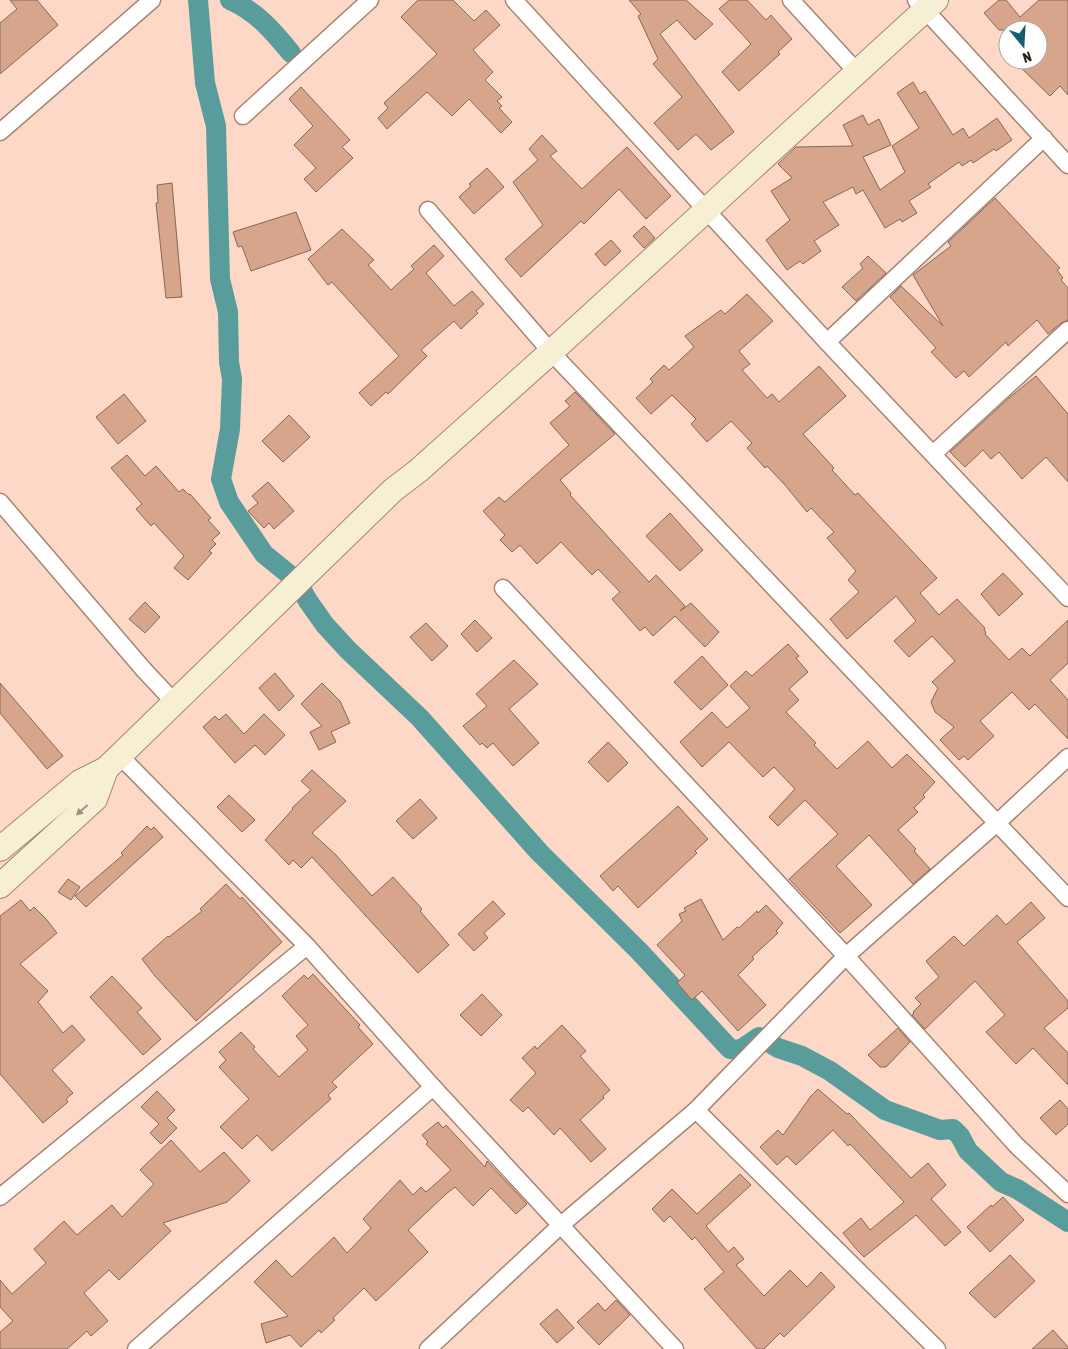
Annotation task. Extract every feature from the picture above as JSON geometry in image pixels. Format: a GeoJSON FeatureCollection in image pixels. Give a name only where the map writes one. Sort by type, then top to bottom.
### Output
{"type":"FeatureCollection","features":[{"type":"Feature","properties":{"kind":"street"},"geometry":{"type":"LineString","coordinates":[[0,132],[152,0]]}},
{"type":"Feature","properties":{"kind":"street"},"geometry":{"type":"LineString","coordinates":[[243,116],[370,0]]}},
{"type":"Feature","properties":{"kind":"street"},"geometry":{"type":"LineString","coordinates":[[514,0],[827,342],[1068,598]]}},
{"type":"Feature","properties":{"kind":"street"},"geometry":{"type":"LineString","coordinates":[[791,0],[857,72]]}},
{"type":"Feature","properties":{"kind":"street"},"geometry":{"type":"LineString","coordinates":[[0,849],[80,782],[113,763],[394,490],[418,471],[551,352],[857,72],[926,3],[1068,165]]}},
{"type":"Feature","properties":{"kind":"street"},"geometry":{"type":"LineString","coordinates":[[827,342],[1044,138]]}},
{"type":"Feature","properties":{"kind":"street"},"geometry":{"type":"LineString","coordinates":[[428,210],[551,352],[1068,898]]}},
{"type":"Feature","properties":{"kind":"street"},"geometry":{"type":"LineString","coordinates":[[933,454],[1068,330]]}},
{"type":"Feature","properties":{"kind":"street"},"geometry":{"type":"LineString","coordinates":[[0,502],[5,520],[176,703]]}},
{"type":"Feature","properties":{"kind":"street"},"geometry":{"type":"LineString","coordinates":[[503,588],[846,956],[1016,1145],[1068,1194]]}},
{"type":"Feature","properties":{"kind":"street"},"geometry":{"type":"LineString","coordinates":[[428,1349],[561,1225],[696,1110],[846,956],[998,822],[1068,757]]}},
{"type":"Feature","properties":{"kind":"street"},"geometry":{"type":"LineString","coordinates":[[0,886],[95,799],[113,763]]}},
{"type":"Feature","properties":{"kind":"street"},"geometry":{"type":"LineString","coordinates":[[113,763],[307,946],[433,1087],[675,1349]]}},
{"type":"Feature","properties":{"kind":"street"},"geometry":{"type":"LineString","coordinates":[[0,1197],[307,946]]}},
{"type":"Feature","properties":{"kind":"street"},"geometry":{"type":"LineString","coordinates":[[136,1349],[433,1087]]}},
{"type":"Feature","properties":{"kind":"street"},"geometry":{"type":"LineString","coordinates":[[696,1110],[937,1349]]}},
{"type":"Feature","properties":{"kind":"building"},"geometry":{"type":"Polygon","coordinates":[[[10,0],[37,0],[58,25],[0,74],[0,23],[17,9],[10,0]]]}},
{"type":"Feature","properties":{"kind":"building"},"geometry":{"type":"Polygon","coordinates":[[[418,0],[453,0],[474,21],[486,10],[500,25],[473,50],[493,72],[485,80],[502,97],[497,101],[502,106],[499,108],[512,122],[501,133],[469,99],[452,116],[427,92],[387,129],[378,118],[388,108],[384,103],[437,54],[401,17],[418,0]]]}},
{"type":"Feature","properties":{"kind":"building"},"geometry":{"type":"Polygon","coordinates":[[[629,0],[686,0],[713,24],[695,40],[677,20],[660,34],[734,132],[711,150],[696,134],[678,150],[654,123],[682,97],[653,64],[658,59],[638,16],[641,14],[629,0]]]}},
{"type":"Feature","properties":{"kind":"building"},"geometry":{"type":"Polygon","coordinates":[[[729,0],[747,0],[766,20],[771,15],[792,39],[778,52],[780,54],[739,91],[722,72],[751,44],[719,9],[729,0]]]}},
{"type":"Feature","properties":{"kind":"building"},"geometry":{"type":"Polygon","coordinates":[[[999,0],[1006,0],[1020,17],[1039,0],[1068,0],[1068,95],[1060,86],[1050,96],[1023,70],[1048,70],[1048,20],[998,20],[998,29],[984,13],[999,0]]]}},
{"type":"Feature","properties":{"kind":"building"},"geometry":{"type":"Polygon","coordinates":[[[913,82],[920,94],[925,91],[953,135],[963,128],[969,138],[997,118],[1012,140],[973,163],[971,160],[962,166],[959,162],[928,184],[931,187],[909,201],[917,213],[902,222],[900,219],[885,228],[863,190],[856,194],[853,187],[823,202],[839,225],[814,241],[821,251],[803,264],[800,261],[787,270],[766,240],[790,220],[771,191],[792,178],[778,164],[796,147],[853,146],[843,125],[863,115],[868,125],[879,119],[891,145],[863,157],[880,190],[905,172],[892,146],[919,128],[897,93],[913,82]]]}},
{"type":"Feature","properties":{"kind":"building"},"geometry":{"type":"Polygon","coordinates":[[[301,87],[350,140],[342,147],[353,158],[316,192],[304,179],[316,168],[294,145],[313,126],[289,99],[301,87]]]}},
{"type":"Feature","properties":{"kind":"building"},"geometry":{"type":"Polygon","coordinates":[[[542,135],[557,151],[550,156],[582,189],[627,147],[671,196],[646,219],[619,189],[584,224],[581,221],[521,277],[505,259],[543,225],[513,182],[538,160],[529,149],[542,135]]]}},
{"type":"Feature","properties":{"kind":"building"},"geometry":{"type":"Polygon","coordinates":[[[487,168],[504,187],[474,214],[459,197],[471,186],[469,184],[487,168]]]}},
{"type":"Feature","properties":{"kind":"building"},"geometry":{"type":"Polygon","coordinates":[[[172,183],[182,297],[166,298],[156,203],[158,203],[157,185],[172,183]]]}},
{"type":"Feature","properties":{"kind":"building"},"geometry":{"type":"Polygon","coordinates":[[[995,198],[1060,268],[1057,270],[1063,278],[1061,280],[1068,288],[1068,320],[1061,323],[1048,334],[1037,320],[1008,346],[1006,342],[969,377],[964,371],[956,378],[931,352],[936,348],[890,297],[901,286],[943,326],[913,275],[951,246],[948,242],[995,198]]]}},
{"type":"Feature","properties":{"kind":"building"},"geometry":{"type":"Polygon","coordinates":[[[296,212],[311,250],[251,271],[242,246],[238,247],[233,232],[296,212]]]}},
{"type":"Feature","properties":{"kind":"building"},"geometry":{"type":"Polygon","coordinates":[[[644,226],[655,238],[644,248],[633,236],[644,226]]]}},
{"type":"Feature","properties":{"kind":"building"},"geometry":{"type":"Polygon","coordinates":[[[342,229],[374,260],[368,265],[391,290],[414,269],[411,266],[434,245],[444,256],[426,273],[454,306],[472,291],[484,304],[476,311],[478,313],[461,329],[454,321],[421,350],[427,356],[388,394],[386,392],[371,406],[359,393],[399,356],[332,282],[328,285],[308,259],[342,229]]]}},
{"type":"Feature","properties":{"kind":"building"},"geometry":{"type":"Polygon","coordinates":[[[611,240],[621,251],[605,266],[595,254],[611,240]]]}},
{"type":"Feature","properties":{"kind":"building"},"geometry":{"type":"Polygon","coordinates":[[[868,256],[886,273],[856,301],[842,287],[863,268],[860,264],[868,256]]]}},
{"type":"Feature","properties":{"kind":"building"},"geometry":{"type":"Polygon","coordinates":[[[747,294],[773,321],[739,351],[750,364],[742,370],[767,398],[772,394],[779,402],[819,366],[846,396],[803,434],[834,468],[832,470],[855,495],[858,493],[937,578],[920,593],[939,615],[957,599],[985,628],[985,634],[1009,660],[1022,648],[1030,656],[1068,620],[1068,663],[1050,680],[1068,700],[1068,739],[1035,704],[1029,710],[1012,692],[980,721],[994,736],[968,760],[964,756],[959,760],[940,740],[954,727],[935,712],[931,702],[938,688],[932,682],[955,661],[932,636],[909,657],[894,641],[916,621],[896,596],[847,639],[830,619],[859,592],[848,580],[856,571],[827,538],[834,532],[811,508],[807,512],[767,466],[765,468],[747,448],[752,443],[731,421],[707,442],[691,424],[696,419],[672,395],[651,414],[636,398],[653,382],[650,379],[664,365],[669,370],[694,347],[685,336],[721,310],[725,314],[747,294]]]}},
{"type":"Feature","properties":{"kind":"building"},"geometry":{"type":"Polygon","coordinates":[[[1036,376],[1068,414],[1068,482],[1046,457],[1022,479],[999,452],[991,459],[983,450],[965,467],[950,452],[1036,376]]]}},
{"type":"Feature","properties":{"kind":"building"},"geometry":{"type":"Polygon","coordinates":[[[575,392],[615,434],[560,480],[571,493],[570,495],[649,582],[656,575],[685,606],[680,611],[691,603],[719,632],[705,647],[675,616],[653,636],[645,627],[640,631],[612,599],[620,592],[598,569],[592,575],[561,542],[537,564],[520,545],[512,552],[500,540],[505,535],[483,511],[499,497],[505,502],[569,445],[550,423],[570,406],[565,401],[575,392]]]}},
{"type":"Feature","properties":{"kind":"building"},"geometry":{"type":"Polygon","coordinates":[[[124,394],[146,421],[118,444],[96,417],[124,394]]]}},
{"type":"Feature","properties":{"kind":"building"},"geometry":{"type":"Polygon","coordinates":[[[289,415],[310,437],[283,462],[262,441],[289,415]]]}},
{"type":"Feature","properties":{"kind":"building"},"geometry":{"type":"Polygon","coordinates":[[[127,455],[145,476],[156,466],[179,492],[183,489],[190,494],[211,518],[208,520],[220,533],[212,540],[216,544],[209,551],[212,553],[188,580],[174,568],[184,556],[154,523],[151,526],[136,509],[142,504],[111,468],[127,455]]]}},
{"type":"Feature","properties":{"kind":"building"},"geometry":{"type":"Polygon","coordinates":[[[268,482],[294,511],[274,529],[269,523],[264,528],[248,511],[258,503],[252,496],[268,482]]]}},
{"type":"Feature","properties":{"kind":"building"},"geometry":{"type":"Polygon","coordinates":[[[670,513],[703,550],[680,571],[646,536],[670,513]]]}},
{"type":"Feature","properties":{"kind":"building"},"geometry":{"type":"Polygon","coordinates":[[[1003,573],[1023,594],[999,616],[981,594],[1003,573]]]}},
{"type":"Feature","properties":{"kind":"building"},"geometry":{"type":"Polygon","coordinates":[[[145,602],[160,617],[145,633],[129,619],[145,602]]]}},
{"type":"Feature","properties":{"kind":"building"},"geometry":{"type":"Polygon","coordinates":[[[475,620],[492,638],[477,652],[461,634],[475,620]]]}},
{"type":"Feature","properties":{"kind":"building"},"geometry":{"type":"Polygon","coordinates":[[[426,623],[448,646],[432,661],[410,637],[426,623]]]}},
{"type":"Feature","properties":{"kind":"building"},"geometry":{"type":"Polygon","coordinates":[[[788,644],[799,656],[796,658],[808,672],[789,689],[799,700],[786,712],[816,743],[814,745],[837,769],[868,741],[892,768],[907,754],[935,782],[923,795],[925,797],[914,808],[918,812],[898,830],[916,849],[914,851],[930,869],[913,884],[869,835],[836,866],[872,905],[840,933],[789,879],[838,834],[805,800],[778,826],[769,817],[795,789],[774,767],[763,777],[729,742],[702,767],[680,742],[712,712],[727,728],[750,708],[730,686],[746,671],[752,676],[788,644]]]}},
{"type":"Feature","properties":{"kind":"building"},"geometry":{"type":"Polygon","coordinates":[[[702,656],[728,685],[701,710],[674,682],[702,656]]]}},
{"type":"Feature","properties":{"kind":"building"},"geometry":{"type":"Polygon","coordinates":[[[514,660],[538,684],[509,709],[539,743],[513,766],[493,743],[487,748],[482,743],[480,745],[463,726],[487,706],[476,694],[514,660]]]}},
{"type":"Feature","properties":{"kind":"building"},"geometry":{"type":"Polygon","coordinates":[[[275,673],[294,696],[279,711],[259,688],[275,673]]]}},
{"type":"Feature","properties":{"kind":"building"},"geometry":{"type":"Polygon","coordinates":[[[0,683],[63,756],[47,769],[0,713],[0,683]]]}},
{"type":"Feature","properties":{"kind":"building"},"geometry":{"type":"Polygon","coordinates":[[[322,683],[340,701],[350,723],[331,732],[336,742],[319,750],[310,732],[322,726],[301,704],[322,683]]]}},
{"type":"Feature","properties":{"kind":"building"},"geometry":{"type":"Polygon","coordinates":[[[226,714],[244,734],[264,714],[285,735],[265,755],[255,745],[235,763],[203,727],[215,716],[219,720],[226,714]]]}},
{"type":"Feature","properties":{"kind":"building"},"geometry":{"type":"Polygon","coordinates":[[[608,742],[628,763],[608,782],[588,762],[608,742]]]}},
{"type":"Feature","properties":{"kind":"building"},"geometry":{"type":"Polygon","coordinates":[[[312,770],[346,801],[312,833],[336,855],[372,896],[393,877],[422,909],[420,911],[449,945],[418,973],[312,857],[301,868],[293,860],[289,865],[265,840],[292,808],[311,790],[301,781],[312,770]]]}},
{"type":"Feature","properties":{"kind":"building"},"geometry":{"type":"Polygon","coordinates":[[[229,795],[255,820],[242,832],[217,807],[229,795]]]}},
{"type":"Feature","properties":{"kind":"building"},"geometry":{"type":"Polygon","coordinates":[[[420,799],[437,818],[413,839],[396,821],[420,799]]]}},
{"type":"Feature","properties":{"kind":"building"},"geometry":{"type":"Polygon","coordinates":[[[678,806],[708,839],[695,851],[697,853],[638,908],[618,886],[613,891],[600,876],[678,806]]]}},
{"type":"Feature","properties":{"kind":"building"},"geometry":{"type":"Polygon","coordinates":[[[147,826],[151,830],[154,827],[163,837],[86,907],[75,896],[123,855],[121,853],[147,826]]]}},
{"type":"Feature","properties":{"kind":"building"},"geometry":{"type":"Polygon","coordinates":[[[68,879],[80,887],[71,900],[58,892],[68,879]]]}},
{"type":"Feature","properties":{"kind":"building"},"geometry":{"type":"Polygon","coordinates":[[[226,884],[240,899],[242,897],[282,942],[196,1021],[142,959],[168,936],[202,911],[200,909],[226,884]]]}},
{"type":"Feature","properties":{"kind":"building"},"geometry":{"type":"Polygon","coordinates":[[[701,899],[723,940],[766,905],[783,923],[776,931],[778,933],[752,957],[754,959],[738,975],[766,1005],[738,1031],[702,991],[692,1000],[677,983],[685,975],[657,945],[682,921],[679,914],[686,911],[684,908],[701,899]]]}},
{"type":"Feature","properties":{"kind":"building"},"geometry":{"type":"Polygon","coordinates":[[[21,900],[30,911],[34,907],[57,933],[20,964],[48,991],[38,1002],[63,1033],[72,1025],[85,1040],[52,1070],[73,1093],[66,1099],[68,1102],[43,1123],[0,1074],[0,916],[21,900]]]}},
{"type":"Feature","properties":{"kind":"building"},"geometry":{"type":"Polygon","coordinates":[[[493,901],[505,914],[484,933],[488,938],[474,951],[458,934],[493,901]]]}},
{"type":"Feature","properties":{"kind":"building"},"geometry":{"type":"Polygon","coordinates":[[[1031,902],[1045,918],[1017,942],[1068,1001],[1068,1008],[1044,1028],[1068,1053],[1068,1085],[1033,1048],[1016,1064],[986,1032],[1005,1015],[975,981],[925,1029],[912,1015],[921,1004],[915,998],[939,977],[926,961],[954,936],[964,946],[997,915],[1006,925],[1031,902]]]}},
{"type":"Feature","properties":{"kind":"building"},"geometry":{"type":"Polygon","coordinates":[[[313,974],[360,1025],[358,1027],[373,1044],[332,1082],[337,1087],[328,1095],[331,1099],[272,1151],[257,1135],[242,1149],[220,1127],[249,1099],[219,1067],[226,1060],[219,1052],[241,1032],[255,1047],[253,1049],[279,1077],[308,1050],[296,1036],[308,1025],[282,996],[304,975],[308,979],[313,974]]]}},
{"type":"Feature","properties":{"kind":"building"},"geometry":{"type":"Polygon","coordinates":[[[112,976],[142,1008],[137,1012],[161,1039],[143,1055],[90,997],[112,976]]]}},
{"type":"Feature","properties":{"kind":"building"},"geometry":{"type":"Polygon","coordinates":[[[482,994],[502,1015],[481,1036],[460,1015],[482,994]]]}},
{"type":"Feature","properties":{"kind":"building"},"geometry":{"type":"Polygon","coordinates":[[[562,1025],[586,1051],[580,1056],[610,1090],[580,1120],[606,1149],[591,1162],[560,1128],[554,1135],[528,1107],[523,1112],[510,1100],[536,1073],[522,1058],[535,1046],[537,1049],[562,1025]]]}},
{"type":"Feature","properties":{"kind":"building"},"geometry":{"type":"Polygon","coordinates":[[[898,1028],[910,1042],[886,1067],[880,1067],[868,1055],[898,1028]]]}},
{"type":"Feature","properties":{"kind":"building"},"geometry":{"type":"Polygon","coordinates":[[[818,1089],[847,1114],[849,1113],[911,1178],[928,1163],[946,1185],[931,1199],[961,1232],[945,1246],[916,1215],[864,1257],[857,1250],[843,1233],[861,1218],[870,1230],[904,1202],[850,1144],[848,1146],[833,1130],[796,1165],[787,1156],[777,1165],[760,1147],[778,1130],[783,1135],[818,1089]]]}},
{"type":"Feature","properties":{"kind":"building"},"geometry":{"type":"Polygon","coordinates":[[[157,1091],[175,1110],[167,1118],[177,1128],[161,1144],[150,1133],[159,1124],[141,1107],[157,1091]]]}},
{"type":"Feature","properties":{"kind":"building"},"geometry":{"type":"Polygon","coordinates":[[[1060,1100],[1068,1109],[1068,1124],[1056,1135],[1040,1118],[1060,1100]]]}},
{"type":"Feature","properties":{"kind":"building"},"geometry":{"type":"Polygon","coordinates":[[[438,1122],[443,1128],[446,1125],[485,1167],[487,1161],[527,1204],[516,1214],[491,1188],[473,1206],[455,1187],[408,1230],[428,1252],[376,1301],[364,1288],[333,1318],[335,1320],[321,1333],[319,1330],[301,1347],[290,1335],[266,1343],[261,1324],[288,1316],[254,1282],[276,1260],[292,1277],[334,1237],[347,1253],[371,1228],[363,1219],[400,1180],[413,1195],[421,1187],[426,1192],[451,1170],[426,1144],[428,1142],[422,1135],[438,1122]]]}},
{"type":"Feature","properties":{"kind":"building"},"geometry":{"type":"Polygon","coordinates":[[[171,1140],[200,1172],[224,1152],[250,1181],[227,1202],[163,1223],[171,1231],[119,1280],[109,1270],[84,1293],[108,1321],[91,1336],[87,1331],[67,1349],[0,1349],[0,1332],[13,1321],[0,1307],[0,1280],[12,1294],[46,1263],[34,1249],[64,1221],[77,1235],[112,1205],[122,1217],[154,1184],[140,1170],[171,1140]]]}},
{"type":"Feature","properties":{"kind":"building"},"geometry":{"type":"Polygon","coordinates":[[[740,1174],[751,1185],[706,1226],[728,1252],[734,1247],[744,1259],[736,1265],[764,1296],[790,1270],[807,1287],[821,1272],[835,1287],[784,1337],[780,1333],[764,1349],[757,1349],[704,1289],[724,1272],[695,1237],[692,1240],[670,1216],[664,1222],[652,1209],[672,1189],[697,1214],[740,1174]]]}},
{"type":"Feature","properties":{"kind":"building"},"geometry":{"type":"Polygon","coordinates":[[[1003,1197],[1024,1220],[990,1252],[967,1227],[991,1205],[992,1207],[1003,1197]]]}},
{"type":"Feature","properties":{"kind":"building"},"geometry":{"type":"Polygon","coordinates":[[[1010,1255],[1035,1281],[995,1318],[969,1293],[1010,1255]]]}},
{"type":"Feature","properties":{"kind":"building"},"geometry":{"type":"Polygon","coordinates":[[[616,1300],[630,1315],[599,1345],[577,1322],[598,1303],[605,1311],[616,1300]]]}},
{"type":"Feature","properties":{"kind":"building"},"geometry":{"type":"Polygon","coordinates":[[[557,1309],[574,1328],[557,1343],[540,1324],[557,1309]]]}},
{"type":"Feature","properties":{"kind":"building"},"geometry":{"type":"Polygon","coordinates":[[[1053,1330],[1068,1349],[1032,1349],[1053,1330]]]}},
{"type":"Feature","properties":{"kind":"waterway"},"geometry":{"type":"LineString","coordinates":[[198,0],[205,83],[216,126],[220,279],[228,312],[229,362],[232,379],[230,429],[221,479],[229,502],[264,554],[296,580],[325,625],[348,650],[420,718],[539,852],[639,951],[730,1049],[740,1050],[759,1037]]}},
{"type":"Feature","properties":{"kind":"waterway"},"geometry":{"type":"LineString","coordinates":[[230,0],[248,10],[271,29],[291,53]]}},
{"type":"Feature","properties":{"kind":"waterway"},"geometry":{"type":"LineString","coordinates":[[768,1042],[778,1048],[802,1056],[830,1071],[885,1110],[940,1130],[953,1129],[960,1136],[968,1151],[1001,1182],[1017,1189],[1068,1222]]}}]}
